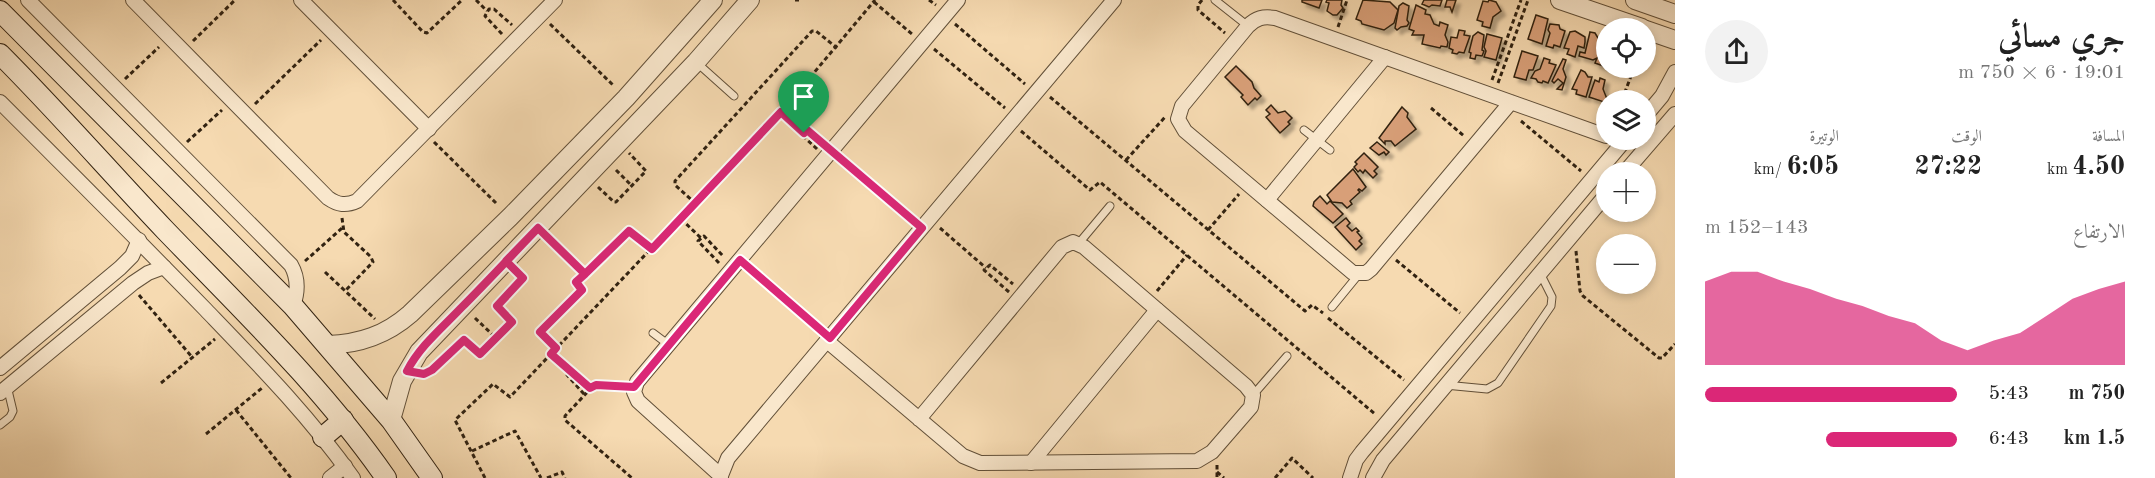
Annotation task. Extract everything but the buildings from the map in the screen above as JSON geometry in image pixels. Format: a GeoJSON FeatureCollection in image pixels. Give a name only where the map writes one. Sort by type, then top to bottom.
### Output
{"type":"FeatureCollection","features":[{"type":"Feature","properties":{"kind":"main road"},"geometry":{"type":"LineString","coordinates":[[0,11],[293,306],[391,420],[432,478]]}},
{"type":"Feature","properties":{"kind":"main road"},"geometry":{"type":"LineString","coordinates":[[16,70],[37,48]]}},
{"type":"Feature","properties":{"kind":"main road"},"geometry":{"type":"LineString","coordinates":[[0,54],[165,230],[279,346],[343,420],[386,478]]}},
{"type":"Feature","properties":{"kind":"main road"},"geometry":{"type":"LineString","coordinates":[[323,437],[343,420]]}},
{"type":"Feature","properties":{"kind":"street"},"geometry":{"type":"LineString","coordinates":[[27,0],[291,265],[297,282],[297,295],[293,306]]}},
{"type":"Feature","properties":{"kind":"street"},"geometry":{"type":"LineString","coordinates":[[133,0],[328,198],[342,205],[357,201],[555,0]]}},
{"type":"Feature","properties":{"kind":"street"},"geometry":{"type":"LineString","coordinates":[[301,0],[427,131]]}},
{"type":"Feature","properties":{"kind":"street"},"geometry":{"type":"LineString","coordinates":[[328,345],[359,342],[388,330],[410,314],[510,217],[626,98],[713,0]]}},
{"type":"Feature","properties":{"kind":"street"},"geometry":{"type":"LineString","coordinates":[[391,420],[407,371],[418,352],[620,143],[750,0]]}},
{"type":"Feature","properties":{"kind":"street"},"geometry":{"type":"LineString","coordinates":[[958,0],[634,387],[638,401],[720,477],[728,458],[1114,0]]}},
{"type":"Feature","properties":{"kind":"street"},"geometry":{"type":"LineString","coordinates":[[1560,0],[1591,5],[1619,18]]}},
{"type":"Feature","properties":{"kind":"street"},"geometry":{"type":"LineString","coordinates":[[1635,0],[1675,14]]}},
{"type":"Feature","properties":{"kind":"street"},"geometry":{"type":"LineString","coordinates":[[1508,105],[1371,269],[1359,274],[1353,273],[1185,131],[1178,119],[1179,112],[1248,26],[1253,21],[1267,16],[1491,95],[1508,105],[1596,133]]}},
{"type":"Feature","properties":{"kind":"street"},"geometry":{"type":"LineString","coordinates":[[1656,33],[1675,40]]}},
{"type":"Feature","properties":{"kind":"street"},"geometry":{"type":"LineString","coordinates":[[1267,200],[1385,57]]}},
{"type":"Feature","properties":{"kind":"street"},"geometry":{"type":"LineString","coordinates":[[1656,103],[1675,72]]}},
{"type":"Feature","properties":{"kind":"street"},"geometry":{"type":"LineString","coordinates":[[0,102],[139,240],[273,380],[323,437],[353,478]]}},
{"type":"Feature","properties":{"kind":"street"},"geometry":{"type":"LineString","coordinates":[[1634,162],[1675,114]]}},
{"type":"Feature","properties":{"kind":"street"},"geometry":{"type":"LineString","coordinates":[[1350,478],[1362,452],[1614,150]]}},
{"type":"Feature","properties":{"kind":"street"},"geometry":{"type":"LineString","coordinates":[[1373,478],[1377,467],[1596,208]]}},
{"type":"Feature","properties":{"kind":"street"},"geometry":{"type":"LineString","coordinates":[[0,368],[120,268],[132,256],[139,240]]}},
{"type":"Feature","properties":{"kind":"street"},"geometry":{"type":"LineString","coordinates":[[829,339],[919,419],[970,461],[980,463],[1197,461],[1212,452],[1251,407],[1253,395],[1246,386],[1079,243],[1073,242],[1062,247],[919,419]]}},
{"type":"Feature","properties":{"kind":"street"},"geometry":{"type":"LineString","coordinates":[[4,390],[130,285],[148,273],[164,267]]}},
{"type":"Feature","properties":{"kind":"street"},"geometry":{"type":"LineString","coordinates":[[1030,463],[1153,306]]}},
{"type":"Feature","properties":{"kind":"street"},"geometry":{"type":"LineString","coordinates":[[1416,387],[1433,400]]}},
{"type":"Feature","properties":{"kind":"street"},"geometry":{"type":"LineString","coordinates":[[330,478],[345,466]]}},
{"type":"Feature","properties":{"kind":"lane"},"geometry":{"type":"LineString","coordinates":[[1215,0],[1248,26]]}},
{"type":"Feature","properties":{"kind":"lane"},"geometry":{"type":"LineString","coordinates":[[696,62],[734,96]]}},
{"type":"Feature","properties":{"kind":"lane"},"geometry":{"type":"LineString","coordinates":[[1304,130],[1330,150]]}},
{"type":"Feature","properties":{"kind":"lane"},"geometry":{"type":"LineString","coordinates":[[1079,243],[1110,207]]}},
{"type":"Feature","properties":{"kind":"lane"},"geometry":{"type":"LineString","coordinates":[[1445,385],[1487,389],[1498,383],[1551,306],[1552,297],[1540,273]]}},
{"type":"Feature","properties":{"kind":"lane"},"geometry":{"type":"LineString","coordinates":[[1332,307],[1359,274]]}},
{"type":"Feature","properties":{"kind":"lane"},"geometry":{"type":"LineString","coordinates":[[653,333],[669,345]]}},
{"type":"Feature","properties":{"kind":"lane"},"geometry":{"type":"LineString","coordinates":[[1253,395],[1287,356]]}},
{"type":"Feature","properties":{"kind":"lane"},"geometry":{"type":"LineString","coordinates":[[0,425],[10,417],[13,411],[4,390]]}},
{"type":"Feature","properties":{"kind":"path"},"geometry":{"type":"LineString","coordinates":[[183,51],[235,0]]}},
{"type":"Feature","properties":{"kind":"path"},"geometry":{"type":"LineString","coordinates":[[393,0],[423,32],[428,33],[462,0]]}},
{"type":"Feature","properties":{"kind":"path"},"geometry":{"type":"LineString","coordinates":[[476,0],[487,11]]}},
{"type":"Feature","properties":{"kind":"path"},"geometry":{"type":"LineString","coordinates":[[1202,0],[1198,5],[1198,10],[1235,42]]}},
{"type":"Feature","properties":{"kind":"path"},"geometry":{"type":"LineString","coordinates":[[1334,39],[1347,0]]}},
{"type":"Feature","properties":{"kind":"path"},"geometry":{"type":"LineString","coordinates":[[1491,95],[1521,0]]}},
{"type":"Feature","properties":{"kind":"path"},"geometry":{"type":"LineString","coordinates":[[1491,95],[1528,0]]}},
{"type":"Feature","properties":{"kind":"path"},"geometry":{"type":"LineString","coordinates":[[484,478],[455,420],[494,384],[510,397],[781,112],[875,1],[1090,189],[1100,182],[1386,423]]}},
{"type":"Feature","properties":{"kind":"path"},"geometry":{"type":"LineString","coordinates":[[487,11],[494,9],[517,39]]}},
{"type":"Feature","properties":{"kind":"path"},"geometry":{"type":"LineString","coordinates":[[487,11],[485,16],[517,39]]}},
{"type":"Feature","properties":{"kind":"path"},"geometry":{"type":"LineString","coordinates":[[541,15],[626,98]]}},
{"type":"Feature","properties":{"kind":"path"},"geometry":{"type":"LineString","coordinates":[[944,16],[1126,160],[1305,311],[1313,305],[1416,387]]}},
{"type":"Feature","properties":{"kind":"path"},"geometry":{"type":"LineString","coordinates":[[245,114],[331,30]]}},
{"type":"Feature","properties":{"kind":"path"},"geometry":{"type":"LineString","coordinates":[[696,204],[675,185],[675,181],[812,31],[816,31],[837,48]]}},
{"type":"Feature","properties":{"kind":"path"},"geometry":{"type":"LineString","coordinates":[[115,89],[170,37]]}},
{"type":"Feature","properties":{"kind":"path"},"geometry":{"type":"LineString","coordinates":[[178,151],[233,101]]}},
{"type":"Feature","properties":{"kind":"path"},"geometry":{"type":"LineString","coordinates":[[1508,105],[1591,180]]}},
{"type":"Feature","properties":{"kind":"path"},"geometry":{"type":"LineString","coordinates":[[1431,108],[1475,145]]}},
{"type":"Feature","properties":{"kind":"path"},"geometry":{"type":"LineString","coordinates":[[781,112],[804,133],[802,136],[986,268],[984,270],[1020,297]]}},
{"type":"Feature","properties":{"kind":"path"},"geometry":{"type":"LineString","coordinates":[[1126,160],[1162,118],[1179,112]]}},
{"type":"Feature","properties":{"kind":"path"},"geometry":{"type":"LineString","coordinates":[[804,133],[807,130],[829,154]]}},
{"type":"Feature","properties":{"kind":"path"},"geometry":{"type":"LineString","coordinates":[[427,131],[510,217]]}},
{"type":"Feature","properties":{"kind":"path"},"geometry":{"type":"LineString","coordinates":[[587,177],[614,202],[632,186],[646,170],[620,143]]}},
{"type":"Feature","properties":{"kind":"path"},"geometry":{"type":"LineString","coordinates":[[604,159],[632,186]]}},
{"type":"Feature","properties":{"kind":"path"},"geometry":{"type":"LineString","coordinates":[[1208,230],[1248,183]]}},
{"type":"Feature","properties":{"kind":"path"},"geometry":{"type":"LineString","coordinates":[[342,205],[344,232],[371,257],[373,262],[345,291]]}},
{"type":"Feature","properties":{"kind":"path"},"geometry":{"type":"LineString","coordinates":[[681,219],[700,238],[698,241],[829,339]]}},
{"type":"Feature","properties":{"kind":"path"},"geometry":{"type":"LineString","coordinates":[[294,270],[342,228]]}},
{"type":"Feature","properties":{"kind":"path"},"geometry":{"type":"LineString","coordinates":[[538,228],[585,274]]}},
{"type":"Feature","properties":{"kind":"path"},"geometry":{"type":"LineString","coordinates":[[556,348],[540,332],[582,290],[576,282],[629,231],[652,249]]}},
{"type":"Feature","properties":{"kind":"path"},"geometry":{"type":"LineString","coordinates":[[1574,233],[1580,291],[1583,296],[1659,358],[1662,358],[1675,344]]}},
{"type":"Feature","properties":{"kind":"path"},"geometry":{"type":"LineString","coordinates":[[700,238],[704,236],[734,267]]}},
{"type":"Feature","properties":{"kind":"path"},"geometry":{"type":"LineString","coordinates":[[1386,251],[1471,322]]}},
{"type":"Feature","properties":{"kind":"path"},"geometry":{"type":"LineString","coordinates":[[1153,306],[1187,255]]}},
{"type":"Feature","properties":{"kind":"path"},"geometry":{"type":"LineString","coordinates":[[407,371],[424,374],[432,370],[463,340],[479,354],[513,322],[497,306],[523,279],[506,261]]}},
{"type":"Feature","properties":{"kind":"path"},"geometry":{"type":"LineString","coordinates":[[986,268],[990,265],[1020,297]]}},
{"type":"Feature","properties":{"kind":"path"},"geometry":{"type":"LineString","coordinates":[[325,272],[388,330]]}},
{"type":"Feature","properties":{"kind":"path"},"geometry":{"type":"LineString","coordinates":[[130,285],[192,357]]}},
{"type":"Feature","properties":{"kind":"path"},"geometry":{"type":"LineString","coordinates":[[463,306],[496,338]]}},
{"type":"Feature","properties":{"kind":"path"},"geometry":{"type":"LineString","coordinates":[[161,383],[225,330]]}},
{"type":"Feature","properties":{"kind":"path"},"geometry":{"type":"LineString","coordinates":[[551,354],[590,388]]}},
{"type":"Feature","properties":{"kind":"path"},"geometry":{"type":"LineString","coordinates":[[570,372],[567,377],[584,394]]}},
{"type":"Feature","properties":{"kind":"path"},"geometry":{"type":"LineString","coordinates":[[206,434],[273,380]]}},
{"type":"Feature","properties":{"kind":"path"},"geometry":{"type":"LineString","coordinates":[[632,478],[565,420],[565,416],[590,388],[596,385],[634,387]]}},
{"type":"Feature","properties":{"kind":"path"},"geometry":{"type":"LineString","coordinates":[[236,410],[291,478]]}},
{"type":"Feature","properties":{"kind":"path"},"geometry":{"type":"LineString","coordinates":[[472,451],[515,431],[540,478]]}},
{"type":"Feature","properties":{"kind":"path"},"geometry":{"type":"LineString","coordinates":[[1275,478],[1292,458],[1313,478]]}},
{"type":"Feature","properties":{"kind":"path"},"geometry":{"type":"LineString","coordinates":[[547,478],[562,472],[565,478]]}},
{"type":"Feature","properties":{"kind":"path"},"geometry":{"type":"LineString","coordinates":[[1217,472],[1224,478]]}},
{"type":"Feature","properties":{"kind":"route"},"geometry":{"type":"LineString","coordinates":[[804,133],[781,112],[652,249],[629,231],[585,274],[538,228],[506,261],[463,306],[418,352],[407,371],[424,374],[432,370],[464,340],[480,354],[512,322],[497,306],[523,278],[506,261],[538,228],[585,274],[576,282],[582,290],[540,332],[556,348],[551,354],[590,388],[596,385],[634,387],[740,260],[830,338],[922,228],[807,130],[804,133]]}}]}
